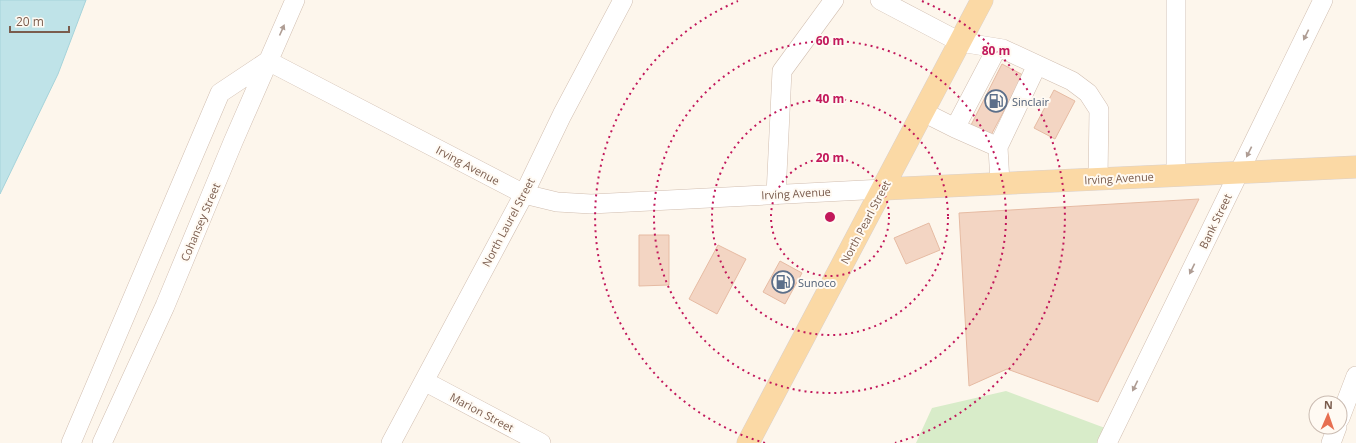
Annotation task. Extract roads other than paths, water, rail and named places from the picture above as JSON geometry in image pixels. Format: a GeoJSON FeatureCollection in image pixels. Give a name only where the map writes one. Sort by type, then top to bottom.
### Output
{"type":"FeatureCollection","features":[{"type":"Feature","properties":{"kind":"main road","name":"North Pearl Street"},"geometry":{"type":"LineString","coordinates":[[748,443],[982,0]]}},
{"type":"Feature","properties":{"kind":"main road","name":"Irving Avenue"},"geometry":{"type":"LineString","coordinates":[[882,189],[1356,167]]}},
{"type":"Feature","properties":{"kind":"street","name":"Cohansey Street"},"geometry":{"type":"LineString","coordinates":[[102,443],[165,306],[295,0]]}},
{"type":"Feature","properties":{"kind":"street","name":"North Laurel Street"},"geometry":{"type":"LineString","coordinates":[[391,443],[524,194],[562,115],[623,0]]}},
{"type":"Feature","properties":{"kind":"street"},"geometry":{"type":"LineString","coordinates":[[776,195],[782,71],[834,0]]}},
{"type":"Feature","properties":{"kind":"street"},"geometry":{"type":"LineString","coordinates":[[880,0],[960,42],[1003,49],[1072,81],[1088,93],[1099,110],[1098,179]]}},
{"type":"Feature","properties":{"kind":"street"},"geometry":{"type":"LineString","coordinates":[[1176,0],[1176,176]]}},
{"type":"Feature","properties":{"kind":"street","name":"Bank Street"},"geometry":{"type":"LineString","coordinates":[[1107,443],[1323,0]]}},
{"type":"Feature","properties":{"kind":"street"},"geometry":{"type":"LineString","coordinates":[[955,128],[997,48]]}},
{"type":"Feature","properties":{"kind":"street","name":"Irving Avenue"},"geometry":{"type":"LineString","coordinates":[[268,61],[524,194],[557,202],[591,204],[882,189]]}},
{"type":"Feature","properties":{"kind":"street"},"geometry":{"type":"LineString","coordinates":[[71,443],[220,92],[268,61]]}},
{"type":"Feature","properties":{"kind":"street"},"geometry":{"type":"LineString","coordinates":[[1000,184],[998,147],[1037,64]]}},
{"type":"Feature","properties":{"kind":"street"},"geometry":{"type":"LineString","coordinates":[[923,112],[998,147]]}},
{"type":"Feature","properties":{"kind":"street"},"geometry":{"type":"LineString","coordinates":[[1348,397],[1356,376]]}},
{"type":"Feature","properties":{"kind":"street","name":"Marion Street"},"geometry":{"type":"LineString","coordinates":[[424,381],[541,443]]}},
{"type":"Feature","properties":{"kind":"water"},"geometry":{"type":"Polygon","coordinates":[[[0,0],[86,0],[58,74],[0,194],[0,0]]]}},
{"type":"Feature","properties":{"kind":"place","name":"Sinclair"},"geometry":{"type":"Point","coordinates":[996,101]}},
{"type":"Feature","properties":{"kind":"place","name":"Sunoco"},"geometry":{"type":"Point","coordinates":[783,282]}}]}
